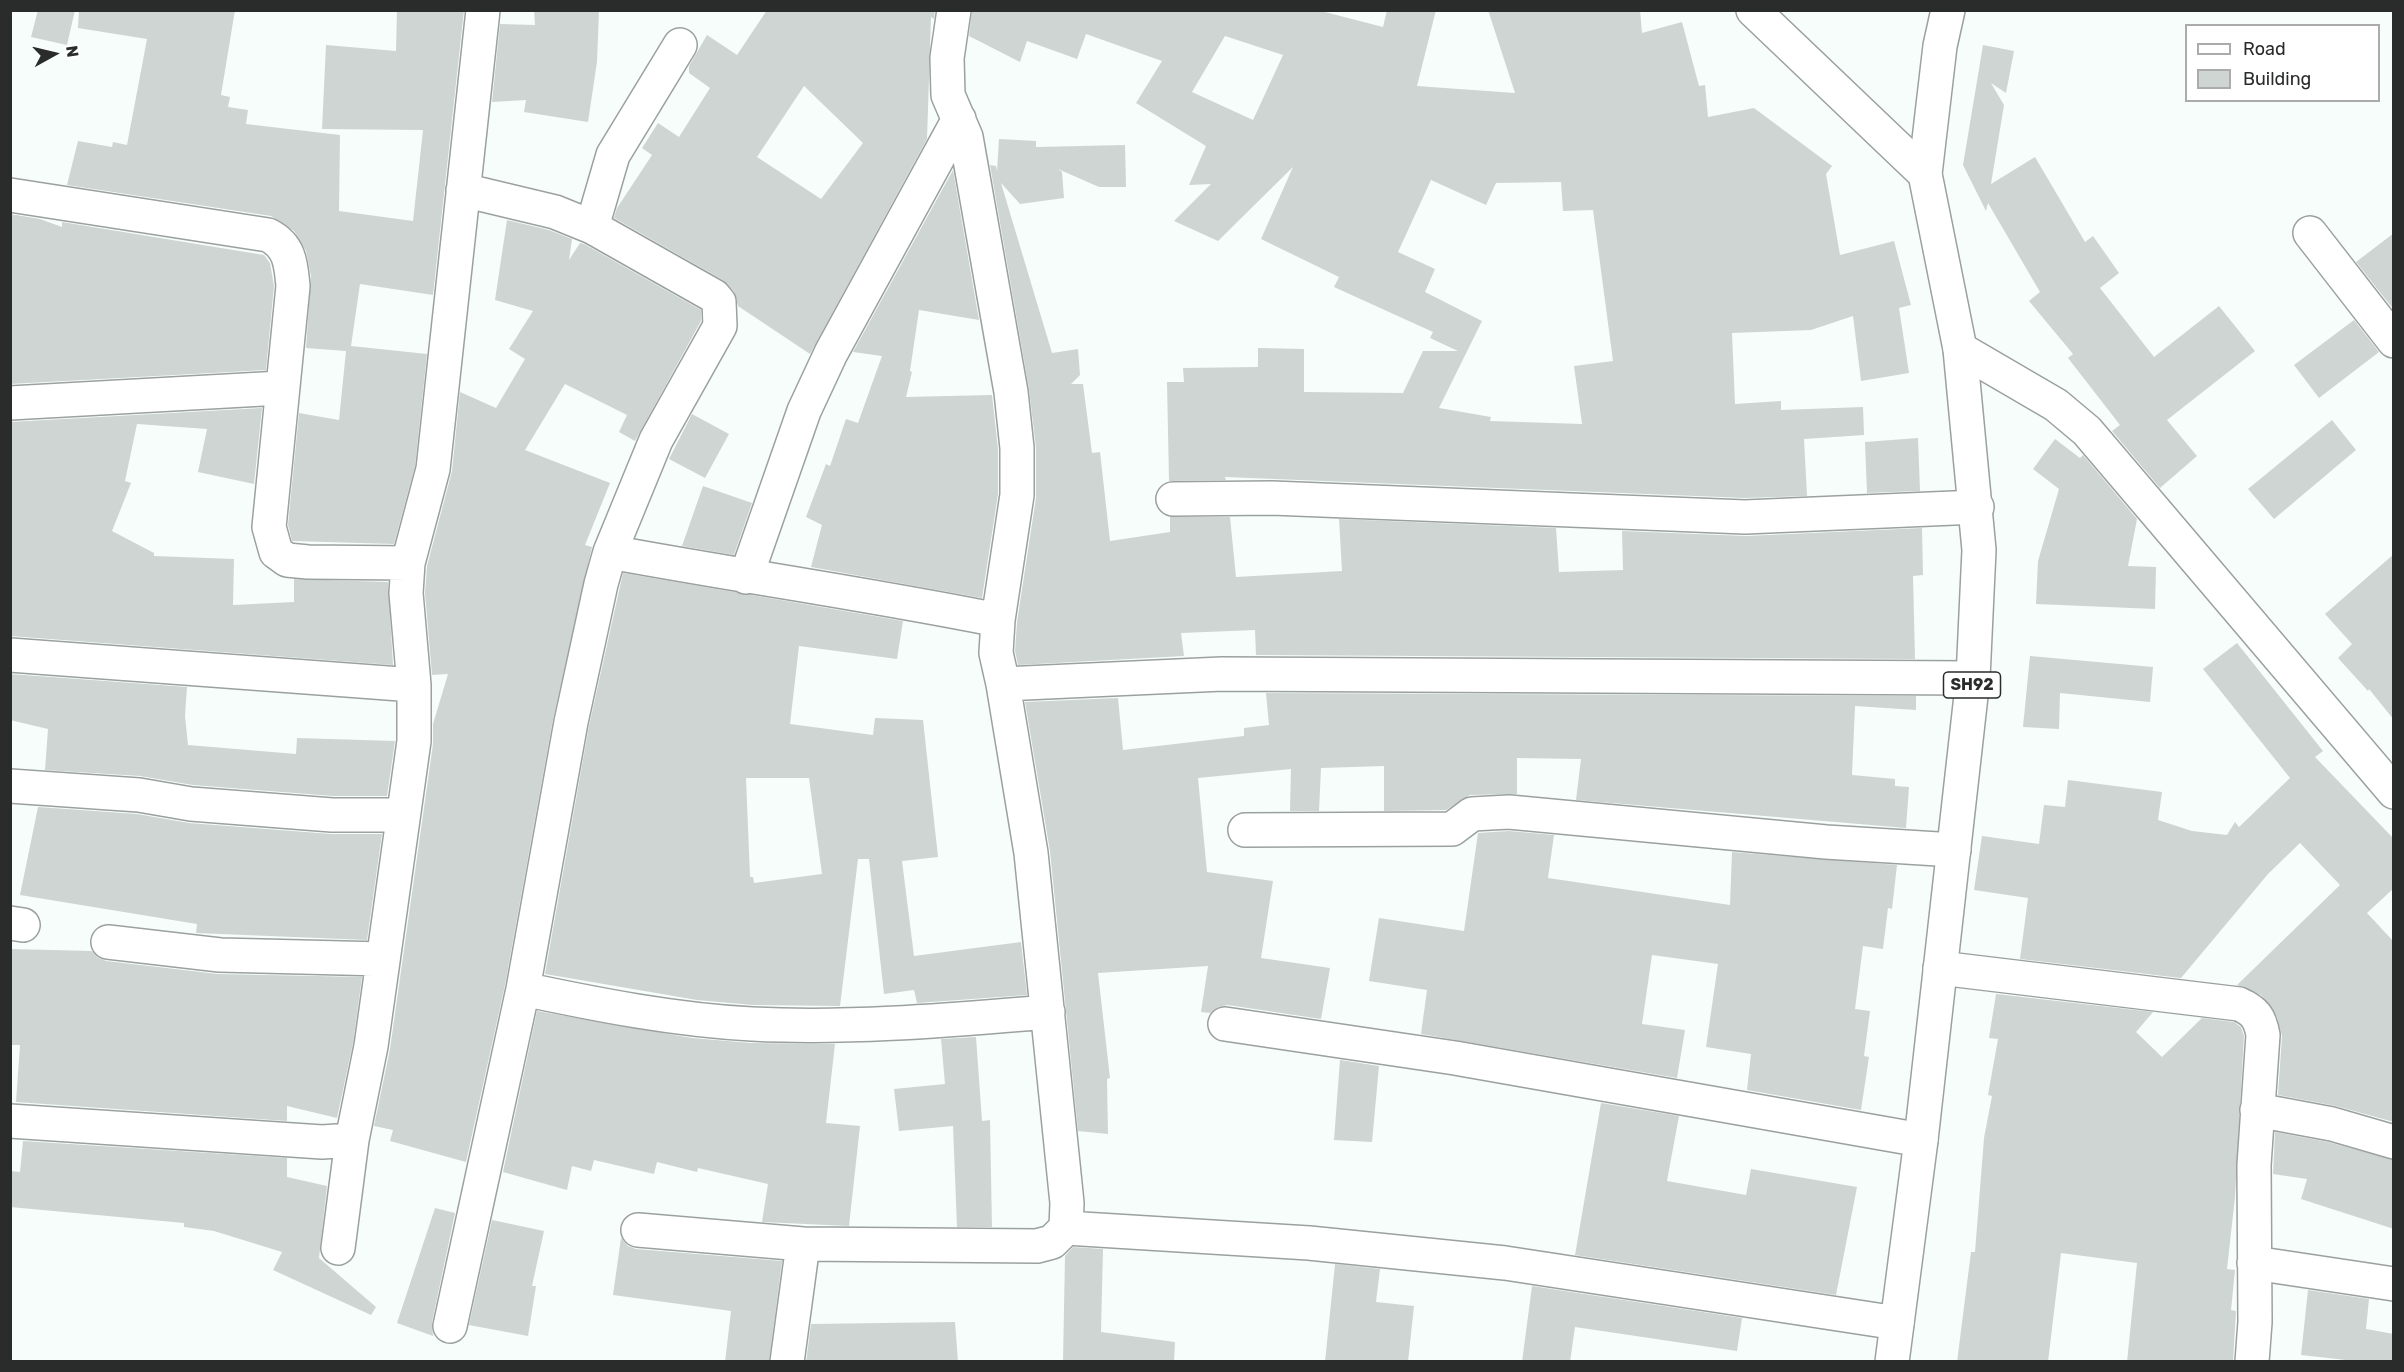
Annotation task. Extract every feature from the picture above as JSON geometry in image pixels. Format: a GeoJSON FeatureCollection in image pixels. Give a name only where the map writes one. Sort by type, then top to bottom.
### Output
{"type":"FeatureCollection","features":[{"type":"Feature","properties":{"kind":"street"},"geometry":{"type":"LineString","coordinates":[[338,1248],[352,1140],[370,1046],[414,741],[414,685],[406,593],[408,563],[433,469],[483,10]]}},
{"type":"Feature","properties":{"kind":"street"},"geometry":{"type":"LineString","coordinates":[[638,1230],[803,1244],[1036,1246],[1052,1242],[1066,1228],[1067,1203],[1031,853],[1004,684],[996,653],[998,620],[1017,495],[1017,448],[1011,392],[974,176],[966,137],[948,95],[947,58],[954,10]]}},
{"type":"Feature","properties":{"kind":"street"},"geometry":{"type":"LineString","coordinates":[[1753,10],[1925,174]]}},
{"type":"Feature","properties":{"kind":"street","name":"SH92"},"geometry":{"type":"LineString","coordinates":[[1892,1362],[1921,1140],[1973,678],[1979,550],[1977,507],[1960,349],[1925,174],[1940,46],[1948,10]]}},
{"type":"Feature","properties":{"kind":"street"},"geometry":{"type":"LineString","coordinates":[[592,227],[613,155],[680,45]]}},
{"type":"Feature","properties":{"kind":"street"},"geometry":{"type":"LineString","coordinates":[[746,577],[813,392],[860,297],[959,119]]}},
{"type":"Feature","properties":{"kind":"street"},"geometry":{"type":"LineString","coordinates":[[450,1326],[523,989],[571,722],[610,552],[659,434],[720,326],[719,302],[714,296],[592,227],[555,212],[463,190]]}},
{"type":"Feature","properties":{"kind":"street"},"geometry":{"type":"LineString","coordinates":[[10,195],[268,235],[277,240],[286,249],[291,262],[292,286],[269,527],[276,552],[287,560],[408,563]]}},
{"type":"Feature","properties":{"kind":"street"},"geometry":{"type":"LineString","coordinates":[[2310,233],[2394,341]]}},
{"type":"Feature","properties":{"kind":"street"},"geometry":{"type":"LineString","coordinates":[[1960,349],[2056,405],[2087,431],[2394,792]]}},
{"type":"Feature","properties":{"kind":"street"},"geometry":{"type":"LineString","coordinates":[[10,403],[281,388]]}},
{"type":"Feature","properties":{"kind":"street"},"geometry":{"type":"LineString","coordinates":[[1173,499],[1272,498],[1745,517],[1977,507]]}},
{"type":"Feature","properties":{"kind":"street"},"geometry":{"type":"LineString","coordinates":[[610,552],[746,577],[867,594],[998,620]]}},
{"type":"Feature","properties":{"kind":"street"},"geometry":{"type":"LineString","coordinates":[[10,655],[414,685]]}},
{"type":"Feature","properties":{"kind":"street"},"geometry":{"type":"LineString","coordinates":[[1004,684],[1222,674],[1973,678]]}},
{"type":"Feature","properties":{"kind":"street"},"geometry":{"type":"LineString","coordinates":[[10,786],[139,795],[191,804],[332,815],[402,815]]}},
{"type":"Feature","properties":{"kind":"street"},"geometry":{"type":"LineString","coordinates":[[1245,830],[1452,829],[1472,814],[1509,812],[1826,842],[1954,850]]}},
{"type":"Feature","properties":{"kind":"street"},"geometry":{"type":"LineString","coordinates":[[108,942],[220,955],[382,959]]}},
{"type":"Feature","properties":{"kind":"street"},"geometry":{"type":"LineString","coordinates":[[1940,968],[2239,1004],[2252,1010],[2260,1020],[2262,1035],[2254,1165],[2255,1322],[2252,1362]]}},
{"type":"Feature","properties":{"kind":"street"},"geometry":{"type":"LineString","coordinates":[[523,989],[673,1017],[752,1024],[914,1023],[1048,1012]]}},
{"type":"Feature","properties":{"kind":"street"},"geometry":{"type":"LineString","coordinates":[[1225,1023],[1455,1058],[1921,1140]]}},
{"type":"Feature","properties":{"kind":"street"},"geometry":{"type":"LineString","coordinates":[[2257,1110],[2332,1124],[2394,1142]]}},
{"type":"Feature","properties":{"kind":"street"},"geometry":{"type":"LineString","coordinates":[[10,1121],[322,1142],[352,1140]]}},
{"type":"Feature","properties":{"kind":"street"},"geometry":{"type":"LineString","coordinates":[[1066,1228],[1309,1243],[1505,1263],[1897,1323]]}},
{"type":"Feature","properties":{"kind":"street"},"geometry":{"type":"LineString","coordinates":[[787,1362],[803,1244]]}},
{"type":"Feature","properties":{"kind":"street"},"geometry":{"type":"LineString","coordinates":[[2254,1263],[2394,1284]]}},
{"type":"Feature","properties":{"kind":"building"},"geometry":{"type":"Polygon","coordinates":[[[38,10],[75,10],[67,45],[31,37],[38,10]]]}},
{"type":"Feature","properties":{"kind":"building"},"geometry":{"type":"Polygon","coordinates":[[[79,10],[235,10],[221,95],[230,97],[228,107],[248,110],[246,124],[340,135],[339,211],[413,221],[423,130],[322,129],[326,45],[396,51],[397,10],[464,10],[433,295],[360,284],[351,346],[427,354],[415,466],[394,544],[292,541],[288,525],[299,413],[339,420],[346,351],[306,348],[311,276],[306,251],[294,231],[271,216],[67,185],[78,141],[112,147],[113,142],[127,145],[147,39],[78,28],[79,10]]]}},
{"type":"Feature","properties":{"kind":"building"},"geometry":{"type":"Polygon","coordinates":[[[534,10],[599,10],[597,62],[588,122],[524,112],[526,100],[492,102],[500,24],[535,25],[534,10]]]}},
{"type":"Feature","properties":{"kind":"building"},"geometry":{"type":"Polygon","coordinates":[[[767,10],[935,10],[934,19],[931,17],[927,139],[810,354],[738,306],[734,291],[723,280],[614,218],[617,208],[652,155],[642,148],[658,123],[679,137],[710,88],[689,73],[689,66],[707,35],[737,55],[767,10]],[[804,86],[757,157],[821,199],[863,143],[804,86]]]}},
{"type":"Feature","properties":{"kind":"building"},"geometry":{"type":"Polygon","coordinates":[[[972,10],[1317,10],[1383,27],[1387,10],[1436,10],[1417,86],[1515,93],[1488,10],[1640,10],[1642,33],[1682,22],[1699,86],[1705,85],[1708,117],[1754,108],[1832,166],[1826,174],[1840,255],[1894,241],[1911,305],[1899,308],[1909,373],[1861,381],[1853,316],[1811,330],[1732,333],[1735,404],[1781,401],[1781,410],[1863,407],[1864,435],[1804,439],[1807,496],[1745,498],[1225,477],[1226,480],[1169,481],[1167,382],[1184,382],[1183,368],[1258,367],[1258,348],[1304,349],[1304,392],[1403,393],[1423,351],[1458,351],[1430,338],[1433,332],[1334,287],[1339,277],[1261,239],[1293,167],[1218,241],[1174,221],[1211,184],[1189,185],[1206,146],[1136,103],[1162,61],[1086,34],[1077,59],[1027,41],[1020,62],[969,36],[972,10]],[[1225,36],[1192,92],[1253,120],[1283,55],[1225,36]],[[1431,180],[1398,252],[1435,269],[1425,292],[1482,321],[1439,408],[1491,417],[1490,421],[1582,424],[1574,366],[1613,361],[1593,210],[1563,211],[1561,182],[1496,183],[1486,205],[1431,180]]]}},
{"type":"Feature","properties":{"kind":"building"},"geometry":{"type":"Polygon","coordinates":[[[1983,45],[2014,51],[2006,93],[1991,83],[2004,105],[1991,184],[2035,157],[2085,242],[2093,236],[2119,273],[2100,288],[2154,357],[2219,306],[2255,351],[2167,420],[2197,456],[2160,488],[2112,431],[2120,425],[2068,358],[2073,354],[2029,301],[2040,292],[1988,203],[1986,211],[1963,165],[1983,45]]]}},
{"type":"Feature","properties":{"kind":"building"},"geometry":{"type":"Polygon","coordinates":[[[999,139],[1036,141],[1036,147],[1125,145],[1126,187],[1099,187],[1058,169],[1062,172],[1064,198],[1020,204],[1001,183],[1052,353],[1078,349],[1080,375],[1071,384],[1083,384],[1092,453],[1100,452],[1110,541],[1170,532],[1170,517],[1230,517],[1236,577],[1342,571],[1339,519],[1556,528],[1559,572],[1623,570],[1622,531],[1746,536],[1922,528],[1923,575],[1913,576],[1915,659],[1256,655],[1255,630],[1181,633],[1184,656],[1018,665],[1015,651],[1017,622],[1036,498],[1036,448],[1029,389],[990,165],[996,166],[997,171],[999,139]]]}},
{"type":"Feature","properties":{"kind":"building"},"geometry":{"type":"Polygon","coordinates":[[[953,170],[979,320],[919,310],[910,371],[912,372],[906,397],[992,395],[998,449],[998,494],[982,598],[811,567],[822,525],[806,517],[826,464],[830,466],[846,419],[858,423],[882,356],[853,352],[953,170]]]}},
{"type":"Feature","properties":{"kind":"building"},"geometry":{"type":"Polygon","coordinates":[[[10,214],[40,219],[62,227],[62,222],[264,255],[270,263],[274,286],[266,370],[10,384],[10,214]]]}},
{"type":"Feature","properties":{"kind":"building"},"geometry":{"type":"Polygon","coordinates":[[[507,220],[549,230],[572,239],[569,260],[580,243],[584,244],[701,310],[701,321],[635,441],[619,432],[627,415],[565,384],[525,450],[610,483],[585,545],[592,547],[553,719],[505,985],[466,1162],[390,1141],[393,1130],[374,1126],[390,1049],[433,744],[433,724],[448,674],[432,675],[425,593],[427,566],[452,471],[460,392],[496,408],[525,359],[509,349],[533,311],[495,300],[507,220]]]}},
{"type":"Feature","properties":{"kind":"building"},"geometry":{"type":"Polygon","coordinates":[[[2394,233],[2394,310],[2356,262],[2394,233]]]}},
{"type":"Feature","properties":{"kind":"building"},"geometry":{"type":"Polygon","coordinates":[[[2354,320],[2379,352],[2319,398],[2294,365],[2354,320]]]}},
{"type":"Feature","properties":{"kind":"building"},"geometry":{"type":"Polygon","coordinates":[[[262,408],[254,484],[198,472],[207,429],[137,424],[125,481],[131,483],[112,531],[154,553],[154,556],[234,559],[233,605],[294,602],[294,579],[388,582],[393,665],[10,636],[10,422],[262,408]]]}},
{"type":"Feature","properties":{"kind":"building"},"geometry":{"type":"Polygon","coordinates":[[[692,414],[729,434],[705,478],[669,459],[692,414]]]}},
{"type":"Feature","properties":{"kind":"building"},"geometry":{"type":"Polygon","coordinates":[[[2332,420],[2356,450],[2274,519],[2248,489],[2332,420]]]}},
{"type":"Feature","properties":{"kind":"building"},"geometry":{"type":"Polygon","coordinates":[[[1918,438],[1920,491],[1867,493],[1865,442],[1918,438]]]}},
{"type":"Feature","properties":{"kind":"building"},"geometry":{"type":"Polygon","coordinates":[[[2055,439],[2080,458],[2083,455],[2137,519],[2128,566],[2156,567],[2155,609],[2036,604],[2038,561],[2059,489],[2033,469],[2055,439]]]}},
{"type":"Feature","properties":{"kind":"building"},"geometry":{"type":"Polygon","coordinates":[[[703,486],[752,503],[734,555],[682,546],[703,486]]]}},
{"type":"Feature","properties":{"kind":"building"},"geometry":{"type":"Polygon","coordinates":[[[2394,554],[2394,720],[2369,689],[2368,691],[2338,658],[2352,644],[2325,614],[2394,554]]]}},
{"type":"Feature","properties":{"kind":"building"},"geometry":{"type":"Polygon","coordinates":[[[623,573],[903,621],[897,659],[799,646],[790,724],[873,735],[875,718],[923,720],[938,857],[902,861],[914,956],[1021,942],[1027,995],[917,1003],[914,990],[884,994],[869,859],[858,859],[840,1006],[753,1005],[697,1000],[545,974],[589,726],[623,573]],[[746,778],[750,877],[753,877],[754,883],[822,874],[809,778],[746,778]]]}},
{"type":"Feature","properties":{"kind":"building"},"geometry":{"type":"Polygon","coordinates":[[[2237,643],[2323,751],[2315,757],[2394,839],[2394,888],[2367,913],[2394,942],[2394,1122],[2336,1106],[2278,1095],[2282,1036],[2277,1017],[2261,995],[2237,985],[2340,885],[2300,843],[2268,874],[2181,978],[2020,959],[2028,898],[1974,890],[1982,836],[2039,844],[2044,805],[2065,807],[2068,780],[2162,792],[2158,820],[2192,831],[2227,835],[2235,822],[2239,827],[2290,778],[2203,669],[2237,643]]]}},
{"type":"Feature","properties":{"kind":"building"},"geometry":{"type":"Polygon","coordinates":[[[2030,656],[2153,667],[2150,702],[2060,693],[2059,729],[2023,727],[2030,656]]]}},
{"type":"Feature","properties":{"kind":"building"},"geometry":{"type":"Polygon","coordinates":[[[10,674],[187,687],[185,716],[188,745],[296,754],[297,738],[395,741],[387,796],[333,796],[193,785],[140,776],[45,770],[48,729],[10,720],[10,674]]]}},
{"type":"Feature","properties":{"kind":"building"},"geometry":{"type":"Polygon","coordinates":[[[1266,693],[1916,696],[1916,710],[1855,706],[1852,775],[1895,779],[1895,786],[1909,787],[1906,828],[1576,800],[1581,759],[1517,758],[1517,794],[1470,795],[1446,810],[1384,811],[1384,766],[1321,768],[1319,811],[1290,811],[1291,769],[1198,778],[1207,872],[1273,881],[1261,958],[1330,968],[1321,1019],[1228,1005],[1218,1007],[1210,1013],[1201,1012],[1208,966],[1098,973],[1110,1078],[1107,1079],[1108,1134],[1078,1131],[1050,851],[1025,702],[1118,698],[1123,750],[1244,736],[1244,728],[1269,725],[1266,693]]]}},
{"type":"Feature","properties":{"kind":"building"},"geometry":{"type":"Polygon","coordinates":[[[38,807],[137,814],[189,823],[331,834],[382,834],[367,940],[196,933],[197,924],[20,895],[38,807]]]}},
{"type":"Feature","properties":{"kind":"building"},"geometry":{"type":"Polygon","coordinates":[[[1509,831],[1554,835],[1548,878],[1730,905],[1732,852],[1897,865],[1892,909],[1888,908],[1883,949],[1863,946],[1855,1009],[1870,1011],[1864,1056],[1869,1057],[1861,1110],[1747,1090],[1751,1054],[1706,1047],[1718,964],[1652,955],[1642,1024],[1685,1030],[1677,1078],[1421,1034],[1427,990],[1369,981],[1379,918],[1464,931],[1478,833],[1509,831]]]}},
{"type":"Feature","properties":{"kind":"building"},"geometry":{"type":"Polygon","coordinates":[[[10,949],[92,951],[97,957],[106,961],[218,974],[362,977],[353,1043],[337,1118],[287,1106],[287,1121],[16,1102],[20,1045],[10,1045],[10,949]]]}},
{"type":"Feature","properties":{"kind":"building"},"geometry":{"type":"Polygon","coordinates":[[[1996,994],[2153,1012],[2136,1032],[2162,1057],[2202,1018],[2234,1022],[2241,1027],[2244,1036],[2235,1197],[2227,1269],[2235,1270],[2231,1310],[2236,1311],[2233,1362],[2127,1362],[2137,1263],[2061,1253],[2048,1362],[1957,1362],[1971,1252],[1975,1252],[1984,1138],[1992,1096],[1988,1095],[1998,1039],[1989,1038],[1996,994]]]}},
{"type":"Feature","properties":{"kind":"building"},"geometry":{"type":"Polygon","coordinates":[[[537,1011],[692,1038],[751,1043],[835,1044],[826,1123],[860,1126],[849,1226],[762,1222],[768,1184],[698,1168],[697,1172],[657,1162],[654,1174],[594,1160],[591,1171],[572,1166],[567,1190],[503,1172],[537,1011]]]}},
{"type":"Feature","properties":{"kind":"building"},"geometry":{"type":"Polygon","coordinates":[[[976,1037],[982,1121],[990,1120],[992,1227],[957,1227],[953,1126],[899,1131],[894,1089],[945,1084],[941,1039],[976,1037]]]}},
{"type":"Feature","properties":{"kind":"building"},"geometry":{"type":"Polygon","coordinates":[[[1340,1060],[1379,1066],[1372,1142],[1334,1140],[1340,1060]]]}},
{"type":"Feature","properties":{"kind":"building"},"geometry":{"type":"Polygon","coordinates":[[[1601,1103],[1679,1116],[1667,1181],[1746,1195],[1751,1169],[1857,1187],[1836,1295],[1575,1255],[1601,1103]]]}},
{"type":"Feature","properties":{"kind":"building"},"geometry":{"type":"Polygon","coordinates":[[[2275,1132],[2328,1142],[2394,1160],[2394,1229],[2301,1199],[2307,1179],[2273,1174],[2275,1132]]]}},
{"type":"Feature","properties":{"kind":"building"},"geometry":{"type":"Polygon","coordinates":[[[23,1141],[287,1158],[287,1177],[327,1186],[319,1258],[376,1307],[371,1315],[273,1270],[282,1252],[214,1231],[184,1227],[184,1223],[10,1207],[10,1171],[20,1172],[23,1141]]]}},
{"type":"Feature","properties":{"kind":"building"},"geometry":{"type":"Polygon","coordinates":[[[435,1208],[455,1213],[432,1322],[433,1336],[397,1323],[435,1208]]]}},
{"type":"Feature","properties":{"kind":"building"},"geometry":{"type":"Polygon","coordinates":[[[492,1220],[544,1231],[532,1286],[536,1286],[528,1336],[469,1325],[492,1220]]]}},
{"type":"Feature","properties":{"kind":"building"},"geometry":{"type":"Polygon","coordinates":[[[621,1238],[628,1246],[636,1249],[782,1261],[769,1362],[725,1362],[731,1311],[613,1295],[621,1238]]]}},
{"type":"Feature","properties":{"kind":"building"},"geometry":{"type":"Polygon","coordinates":[[[1073,1247],[1103,1249],[1101,1332],[1175,1342],[1174,1362],[1063,1362],[1065,1256],[1073,1247]]]}},
{"type":"Feature","properties":{"kind":"building"},"geometry":{"type":"Polygon","coordinates":[[[1335,1264],[1380,1269],[1376,1302],[1414,1306],[1408,1362],[1325,1362],[1335,1264]]]}},
{"type":"Feature","properties":{"kind":"building"},"geometry":{"type":"Polygon","coordinates":[[[1532,1286],[1742,1318],[1737,1351],[1575,1327],[1570,1362],[1522,1362],[1532,1286]]]}},
{"type":"Feature","properties":{"kind":"building"},"geometry":{"type":"Polygon","coordinates":[[[2308,1290],[2369,1299],[2366,1329],[2394,1334],[2394,1362],[2364,1362],[2301,1355],[2308,1290]]]}},
{"type":"Feature","properties":{"kind":"building"},"geometry":{"type":"Polygon","coordinates":[[[955,1322],[958,1362],[806,1362],[811,1324],[955,1322]]]}}]}
